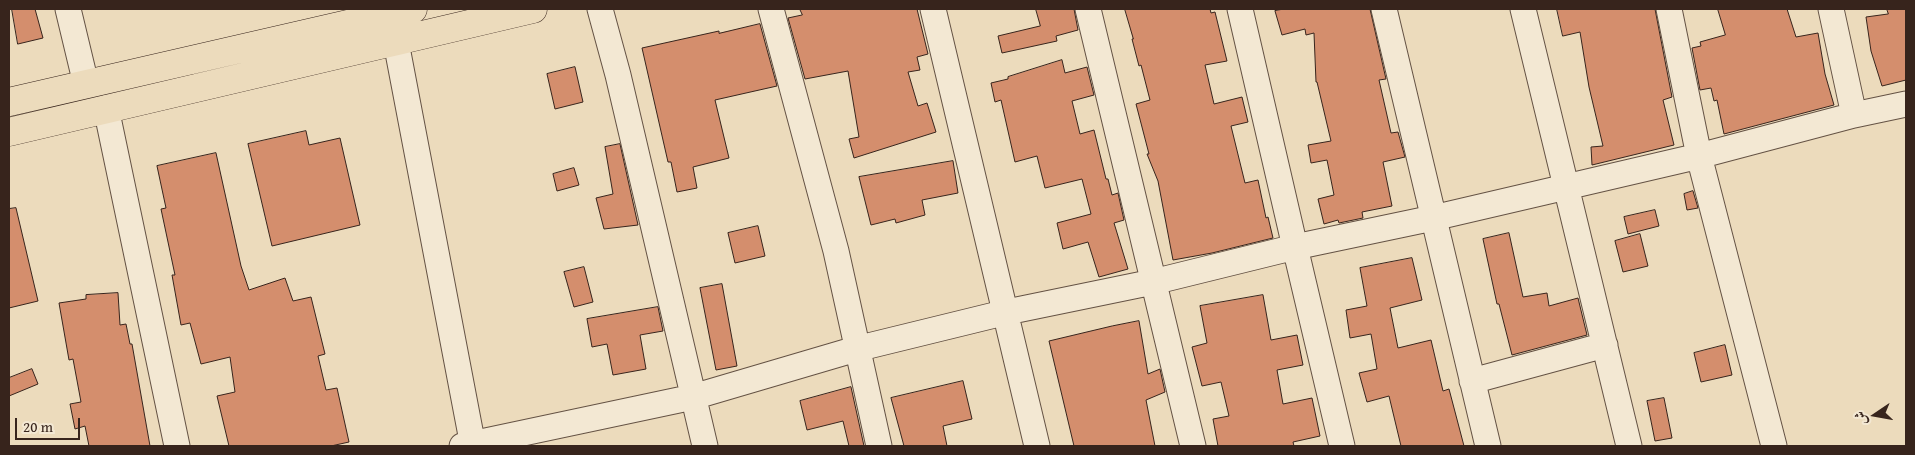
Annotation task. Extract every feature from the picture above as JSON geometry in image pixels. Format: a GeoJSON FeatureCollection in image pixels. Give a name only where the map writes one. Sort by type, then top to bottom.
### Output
{"type":"FeatureCollection","features":[{"type":"Feature","properties":{"kind":"main road"},"geometry":{"type":"LineString","coordinates":[[9,102],[397,18],[533,9]]}},
{"type":"Feature","properties":{"kind":"main road"},"geometry":{"type":"LineString","coordinates":[[9,132],[106,108],[397,18]]}},
{"type":"Feature","properties":{"kind":"street"},"geometry":{"type":"LineString","coordinates":[[68,9],[86,84]]}},
{"type":"Feature","properties":{"kind":"street"},"geometry":{"type":"LineString","coordinates":[[600,9],[618,75],[705,446]]}},
{"type":"Feature","properties":{"kind":"street"},"geometry":{"type":"LineString","coordinates":[[771,9],[836,251],[856,350],[879,446]]}},
{"type":"Feature","properties":{"kind":"street"},"geometry":{"type":"LineString","coordinates":[[934,9],[1037,446]]}},
{"type":"Feature","properties":{"kind":"street"},"geometry":{"type":"LineString","coordinates":[[1088,9],[1193,446]]}},
{"type":"Feature","properties":{"kind":"street"},"geometry":{"type":"LineString","coordinates":[[1240,9],[1294,247],[1342,446]]}},
{"type":"Feature","properties":{"kind":"street"},"geometry":{"type":"LineString","coordinates":[[1384,9],[1488,446]]}},
{"type":"Feature","properties":{"kind":"street"},"geometry":{"type":"LineString","coordinates":[[1523,9],[1568,186],[1629,446]]}},
{"type":"Feature","properties":{"kind":"street"},"geometry":{"type":"LineString","coordinates":[[1669,9],[1698,156],[1774,446]]}},
{"type":"Feature","properties":{"kind":"street"},"geometry":{"type":"LineString","coordinates":[[1831,9],[1854,115]]}},
{"type":"Feature","properties":{"kind":"street"},"geometry":{"type":"LineString","coordinates":[[397,18],[470,445],[693,397],[856,350],[1006,312],[1153,282],[1294,247],[1433,218],[1698,156],[1854,115],[1906,104]]}},
{"type":"Feature","properties":{"kind":"street"},"geometry":{"type":"LineString","coordinates":[[106,108],[177,446]]}},
{"type":"Feature","properties":{"kind":"street"},"geometry":{"type":"LineString","coordinates":[[1472,381],[1605,345]]}},
{"type":"Feature","properties":{"kind":"building"},"geometry":{"type":"Polygon","coordinates":[[[12,9],[35,9],[43,38],[18,44],[12,9]]]}},
{"type":"Feature","properties":{"kind":"building"},"geometry":{"type":"Polygon","coordinates":[[[800,9],[917,9],[928,54],[917,57],[920,70],[908,72],[918,106],[927,103],[936,132],[854,158],[849,139],[859,137],[848,71],[805,79],[788,18],[802,15],[800,9]]]}},
{"type":"Feature","properties":{"kind":"building"},"geometry":{"type":"Polygon","coordinates":[[[1036,9],[1074,9],[1078,30],[1056,36],[1057,41],[1002,53],[998,36],[1040,26],[1036,9]]]}},
{"type":"Feature","properties":{"kind":"building"},"geometry":{"type":"Polygon","coordinates":[[[1125,9],[1210,9],[1211,13],[1215,12],[1227,61],[1205,65],[1214,104],[1242,97],[1248,122],[1231,126],[1245,183],[1258,180],[1266,218],[1268,217],[1273,238],[1212,253],[1173,260],[1158,181],[1147,154],[1149,154],[1136,104],[1150,100],[1141,65],[1139,66],[1125,9]]]}},
{"type":"Feature","properties":{"kind":"building"},"geometry":{"type":"Polygon","coordinates":[[[1284,9],[1370,9],[1386,79],[1379,80],[1391,133],[1398,132],[1405,157],[1383,162],[1392,206],[1362,212],[1363,218],[1339,223],[1338,220],[1324,224],[1318,199],[1334,195],[1327,160],[1311,163],[1308,145],[1331,141],[1316,82],[1314,33],[1306,35],[1305,29],[1282,35],[1275,11],[1284,9]]]}},
{"type":"Feature","properties":{"kind":"building"},"geometry":{"type":"Polygon","coordinates":[[[1557,9],[1655,9],[1672,97],[1663,100],[1674,145],[1592,165],[1591,147],[1603,146],[1589,87],[1580,32],[1563,36],[1557,9]]]}},
{"type":"Feature","properties":{"kind":"building"},"geometry":{"type":"Polygon","coordinates":[[[1718,9],[1787,9],[1796,37],[1818,33],[1825,74],[1834,105],[1724,134],[1717,100],[1714,101],[1711,88],[1700,90],[1692,48],[1701,46],[1700,42],[1725,35],[1718,9]]]}},
{"type":"Feature","properties":{"kind":"building"},"geometry":{"type":"Polygon","coordinates":[[[1887,9],[1906,9],[1906,80],[1882,86],[1871,51],[1866,17],[1888,14],[1887,9]]]}},
{"type":"Feature","properties":{"kind":"building"},"geometry":{"type":"Polygon","coordinates":[[[760,24],[777,86],[715,100],[729,158],[693,167],[697,188],[677,192],[671,162],[668,162],[642,48],[760,24]]]}},
{"type":"Feature","properties":{"kind":"building"},"geometry":{"type":"Polygon","coordinates":[[[1062,60],[1065,73],[1087,67],[1094,95],[1072,101],[1080,134],[1094,130],[1106,179],[1108,179],[1112,195],[1118,193],[1124,220],[1114,223],[1128,269],[1099,277],[1088,242],[1063,249],[1057,223],[1091,214],[1082,179],[1045,188],[1037,156],[1015,162],[1001,100],[995,102],[991,83],[1062,60]]]}},
{"type":"Feature","properties":{"kind":"building"},"geometry":{"type":"Polygon","coordinates":[[[575,67],[583,102],[555,109],[547,74],[575,67]]]}},
{"type":"Feature","properties":{"kind":"building"},"geometry":{"type":"Polygon","coordinates":[[[306,131],[309,145],[340,138],[360,225],[272,246],[248,144],[306,131]]]}},
{"type":"Feature","properties":{"kind":"building"},"geometry":{"type":"Polygon","coordinates":[[[620,144],[638,225],[604,229],[596,198],[613,194],[605,147],[620,144]]]}},
{"type":"Feature","properties":{"kind":"building"},"geometry":{"type":"Polygon","coordinates":[[[216,153],[241,266],[249,290],[285,278],[293,301],[311,297],[325,354],[318,356],[326,390],[337,388],[349,442],[331,446],[229,446],[217,396],[235,392],[230,357],[201,364],[190,323],[181,325],[172,275],[175,275],[161,209],[166,208],[157,166],[216,153]]]}},
{"type":"Feature","properties":{"kind":"building"},"geometry":{"type":"Polygon","coordinates":[[[953,161],[958,193],[922,200],[925,215],[896,223],[895,219],[871,225],[859,177],[953,161]]]}},
{"type":"Feature","properties":{"kind":"building"},"geometry":{"type":"Polygon","coordinates":[[[574,168],[579,185],[557,191],[553,174],[574,168]]]}},
{"type":"Feature","properties":{"kind":"building"},"geometry":{"type":"Polygon","coordinates":[[[1693,191],[1698,208],[1687,210],[1684,194],[1693,191]]]}},
{"type":"Feature","properties":{"kind":"building"},"geometry":{"type":"Polygon","coordinates":[[[16,208],[38,301],[9,308],[9,209],[16,208]]]}},
{"type":"Feature","properties":{"kind":"building"},"geometry":{"type":"Polygon","coordinates":[[[1655,210],[1659,226],[1628,234],[1624,217],[1655,210]]]}},
{"type":"Feature","properties":{"kind":"building"},"geometry":{"type":"Polygon","coordinates":[[[758,226],[765,256],[735,263],[728,233],[758,226]]]}},
{"type":"Feature","properties":{"kind":"building"},"geometry":{"type":"Polygon","coordinates":[[[1509,233],[1523,297],[1547,293],[1549,306],[1578,298],[1587,335],[1512,355],[1499,304],[1497,304],[1483,239],[1509,233]]]}},
{"type":"Feature","properties":{"kind":"building"},"geometry":{"type":"Polygon","coordinates":[[[1640,234],[1648,266],[1623,272],[1615,241],[1640,234]]]}},
{"type":"Feature","properties":{"kind":"building"},"geometry":{"type":"Polygon","coordinates":[[[1412,258],[1422,300],[1390,308],[1398,348],[1431,340],[1443,391],[1449,389],[1464,446],[1401,446],[1389,396],[1367,402],[1359,373],[1377,369],[1371,334],[1350,338],[1346,310],[1367,306],[1360,268],[1412,258]]]}},
{"type":"Feature","properties":{"kind":"building"},"geometry":{"type":"Polygon","coordinates":[[[584,267],[593,302],[574,307],[564,272],[584,267]]]}},
{"type":"Feature","properties":{"kind":"building"},"geometry":{"type":"Polygon","coordinates":[[[722,284],[737,366],[716,370],[700,288],[722,284]]]}},
{"type":"Feature","properties":{"kind":"building"},"geometry":{"type":"Polygon","coordinates":[[[118,293],[120,325],[126,324],[130,344],[132,344],[150,446],[89,446],[85,426],[75,429],[70,404],[81,402],[73,359],[69,360],[59,303],[86,299],[86,295],[118,293]]]}},
{"type":"Feature","properties":{"kind":"building"},"geometry":{"type":"Polygon","coordinates":[[[1263,295],[1271,340],[1297,335],[1303,365],[1277,370],[1283,404],[1312,398],[1320,436],[1293,442],[1294,446],[1218,446],[1213,419],[1229,416],[1221,382],[1202,386],[1192,347],[1207,343],[1200,306],[1263,295]]]}},
{"type":"Feature","properties":{"kind":"building"},"geometry":{"type":"Polygon","coordinates":[[[658,307],[663,331],[640,335],[646,369],[613,375],[607,344],[592,347],[587,319],[658,307]]]}},
{"type":"Feature","properties":{"kind":"building"},"geometry":{"type":"Polygon","coordinates":[[[1139,321],[1148,374],[1160,369],[1165,392],[1146,400],[1155,446],[1074,446],[1049,341],[1139,321]]]}},
{"type":"Feature","properties":{"kind":"building"},"geometry":{"type":"Polygon","coordinates":[[[1725,345],[1732,375],[1701,382],[1694,353],[1725,345]]]}},
{"type":"Feature","properties":{"kind":"building"},"geometry":{"type":"Polygon","coordinates":[[[32,369],[38,384],[9,396],[9,378],[32,369]]]}},
{"type":"Feature","properties":{"kind":"building"},"geometry":{"type":"Polygon","coordinates":[[[963,381],[972,419],[943,426],[947,446],[904,446],[891,398],[963,381]]]}},
{"type":"Feature","properties":{"kind":"building"},"geometry":{"type":"Polygon","coordinates":[[[851,387],[864,446],[849,446],[843,421],[807,430],[800,401],[851,387]]]}},
{"type":"Feature","properties":{"kind":"building"},"geometry":{"type":"Polygon","coordinates":[[[1664,398],[1672,438],[1655,441],[1647,401],[1664,398]]]}}]}
